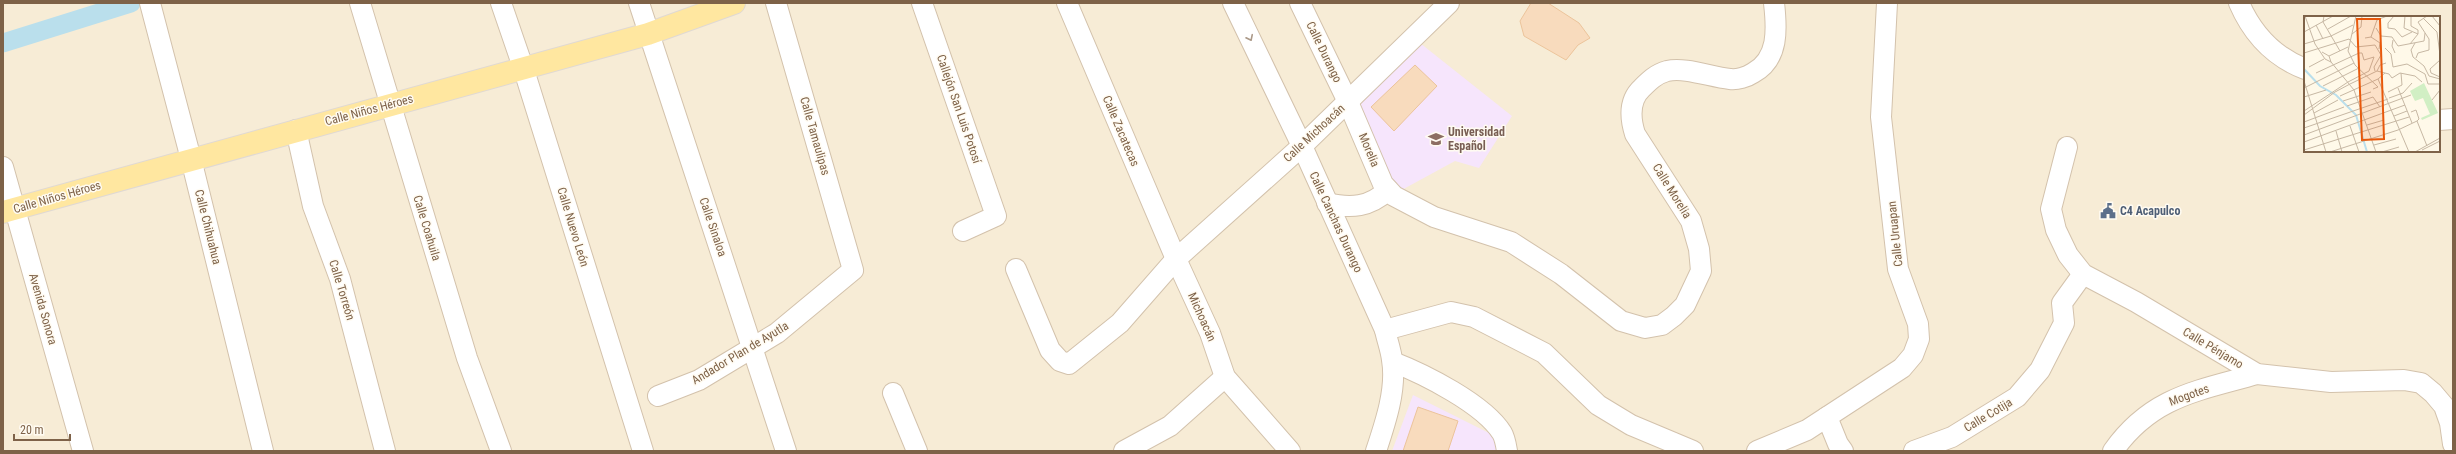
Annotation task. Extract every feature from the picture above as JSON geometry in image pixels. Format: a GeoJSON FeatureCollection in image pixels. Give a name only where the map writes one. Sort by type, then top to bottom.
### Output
{"type":"FeatureCollection","features":[{"type":"Feature","properties":{"kind":"main road","name":"Calle Niños Héroes"},"geometry":{"type":"LineString","coordinates":[[9,211],[191,159],[648,34],[734,3]]}},
{"type":"Feature","properties":{"kind":"street","name":"Calle Coahuila"},"geometry":{"type":"LineString","coordinates":[[360,3],[389,105],[467,358],[501,451]]}},
{"type":"Feature","properties":{"kind":"street","name":"Calle Nuevo León"},"geometry":{"type":"LineString","coordinates":[[501,3],[523,68],[643,451]]}},
{"type":"Feature","properties":{"kind":"street","name":"Calle Sinaloa"},"geometry":{"type":"LineString","coordinates":[[639,3],[648,34],[753,346],[786,451]]}},
{"type":"Feature","properties":{"kind":"street","name":"Calle Tamaulipas"},"geometry":{"type":"LineString","coordinates":[[776,3],[853,270]]}},
{"type":"Feature","properties":{"kind":"street","name":"Callejón San Luis Potosí"},"geometry":{"type":"LineString","coordinates":[[922,3],[996,216],[963,232]]}},
{"type":"Feature","properties":{"kind":"street","name":"Calle Zacatecas"},"geometry":{"type":"LineString","coordinates":[[1067,3],[1176,259]]}},
{"type":"Feature","properties":{"kind":"street","name":"Calle Canchas Durango"},"geometry":{"type":"LineString","coordinates":[[1233,3],[1302,146],[1385,330],[1393,362],[1391,390],[1383,430],[1376,451]]}},
{"type":"Feature","properties":{"kind":"street","name":"Calle Durango"},"geometry":{"type":"LineString","coordinates":[[1300,3],[1348,102]]}},
{"type":"Feature","properties":{"kind":"street","name":"Calle Michoacán"},"geometry":{"type":"LineString","coordinates":[[1016,269],[1050,350],[1060,361],[1069,364],[1120,323],[1176,259],[1302,146],[1448,3]]}},
{"type":"Feature","properties":{"kind":"street","name":"Calle Morelia"},"geometry":{"type":"LineString","coordinates":[[1391,193],[1434,217],[1511,242],[1561,274],[1621,321],[1645,328],[1662,326],[1685,305],[1702,271],[1700,249],[1691,221],[1681,203],[1635,134],[1631,120],[1632,107],[1639,91],[1654,76],[1667,71],[1680,71],[1732,80],[1748,76],[1763,68],[1773,52],[1777,29],[1774,3]]}},
{"type":"Feature","properties":{"kind":"street","name":"Calle Uruapan"},"geometry":{"type":"LineString","coordinates":[[1757,451],[1807,430],[1902,368],[1913,355],[1919,339],[1918,324],[1898,269],[1881,117],[1887,3]]}},
{"type":"Feature","properties":{"kind":"street"},"geometry":{"type":"LineString","coordinates":[[2239,3],[2248,25],[2267,46],[2290,63],[2304,69]]}},
{"type":"Feature","properties":{"kind":"street","name":"Calle Chihuahua"},"geometry":{"type":"LineString","coordinates":[[152,11],[191,159],[263,451]]}},
{"type":"Feature","properties":{"kind":"street","name":"Morelia"},"geometry":{"type":"LineString","coordinates":[[1348,102],[1383,184],[1391,193]]}},
{"type":"Feature","properties":{"kind":"street"},"geometry":{"type":"LineString","coordinates":[[2440,120],[2453,120]]}},
{"type":"Feature","properties":{"kind":"street","name":"Calle Torreón"},"geometry":{"type":"LineString","coordinates":[[296,130],[313,206],[340,279],[386,451]]}},
{"type":"Feature","properties":{"kind":"street","name":"Calle Pénjamo"},"geometry":{"type":"LineString","coordinates":[[2067,147],[2050,209],[2059,236],[2068,255],[2083,274],[2136,302],[2257,374],[2330,382],[2404,380],[2421,383],[2433,393],[2444,406],[2450,423],[2453,444]]}},
{"type":"Feature","properties":{"kind":"street","name":"Avenida Sonora"},"geometry":{"type":"LineString","coordinates":[[3,167],[9,211],[83,451]]}},
{"type":"Feature","properties":{"kind":"street"},"geometry":{"type":"LineString","coordinates":[[1327,203],[1344,208],[1359,206],[1378,200],[1391,193]]}},
{"type":"Feature","properties":{"kind":"street","name":"Michoacán"},"geometry":{"type":"LineString","coordinates":[[1176,259],[1210,333],[1225,377]]}},
{"type":"Feature","properties":{"kind":"street","name":"Andador Plan de Ayutla"},"geometry":{"type":"LineString","coordinates":[[658,396],[699,380],[753,346],[777,333],[853,270]]}},
{"type":"Feature","properties":{"kind":"street","name":"Calle Cotija"},"geometry":{"type":"LineString","coordinates":[[1914,451],[1952,437],[2017,397],[2040,370],[2064,323],[2062,303],[2083,274]]}},
{"type":"Feature","properties":{"kind":"street"},"geometry":{"type":"LineString","coordinates":[[1385,330],[1451,312],[1474,316],[1544,353],[1598,405],[1631,425],[1693,451]]}},
{"type":"Feature","properties":{"kind":"street"},"geometry":{"type":"LineString","coordinates":[[1393,362],[1416,371],[1446,388],[1490,418],[1503,434],[1508,451]]}},
{"type":"Feature","properties":{"kind":"street","name":"Mogotes"},"geometry":{"type":"LineString","coordinates":[[2113,451],[2121,440],[2154,409],[2176,397],[2257,374]]}},
{"type":"Feature","properties":{"kind":"street"},"geometry":{"type":"LineString","coordinates":[[1124,451],[1170,426],[1225,377],[1290,451]]}},
{"type":"Feature","properties":{"kind":"street"},"geometry":{"type":"LineString","coordinates":[[893,393],[917,451]]}},
{"type":"Feature","properties":{"kind":"street"},"geometry":{"type":"LineString","coordinates":[[1827,417],[1838,444],[1844,451]]}},
{"type":"Feature","properties":{"kind":"shaded area"},"geometry":{"type":"Polygon","coordinates":[[[3,3],[2453,3],[2453,451],[3,451],[3,3]]]}},
{"type":"Feature","properties":{"kind":"shaded area","name":"Universidad Español"},"geometry":{"type":"Polygon","coordinates":[[[1420,43],[1512,116],[1479,168],[1455,161],[1398,192],[1358,103],[1420,43]]]}},
{"type":"Feature","properties":{"kind":"shaded area"},"geometry":{"type":"Polygon","coordinates":[[[1413,395],[1495,436],[1499,451],[1392,451],[1413,395]]]}},
{"type":"Feature","properties":{"kind":"building"},"geometry":{"type":"Polygon","coordinates":[[[1531,3],[1548,3],[1579,23],[1590,38],[1578,45],[1566,60],[1524,36],[1520,21],[1531,3]]]}},
{"type":"Feature","properties":{"kind":"building"},"geometry":{"type":"Polygon","coordinates":[[[1415,65],[1437,86],[1394,131],[1371,107],[1415,65]]]}},
{"type":"Feature","properties":{"kind":"building"},"geometry":{"type":"Polygon","coordinates":[[[1418,407],[1458,421],[1448,451],[1403,451],[1418,407]]]}},
{"type":"Feature","properties":{"kind":"waterway"},"geometry":{"type":"LineString","coordinates":[[3,43],[131,3]]}},
{"type":"Feature","properties":{"kind":"place","name":"Universidad Español"},"geometry":{"type":"Point","coordinates":[1436,139]}},
{"type":"Feature","properties":{"kind":"place","name":"C4 Acapulco"},"geometry":{"type":"Point","coordinates":[2108,211]}}]}
